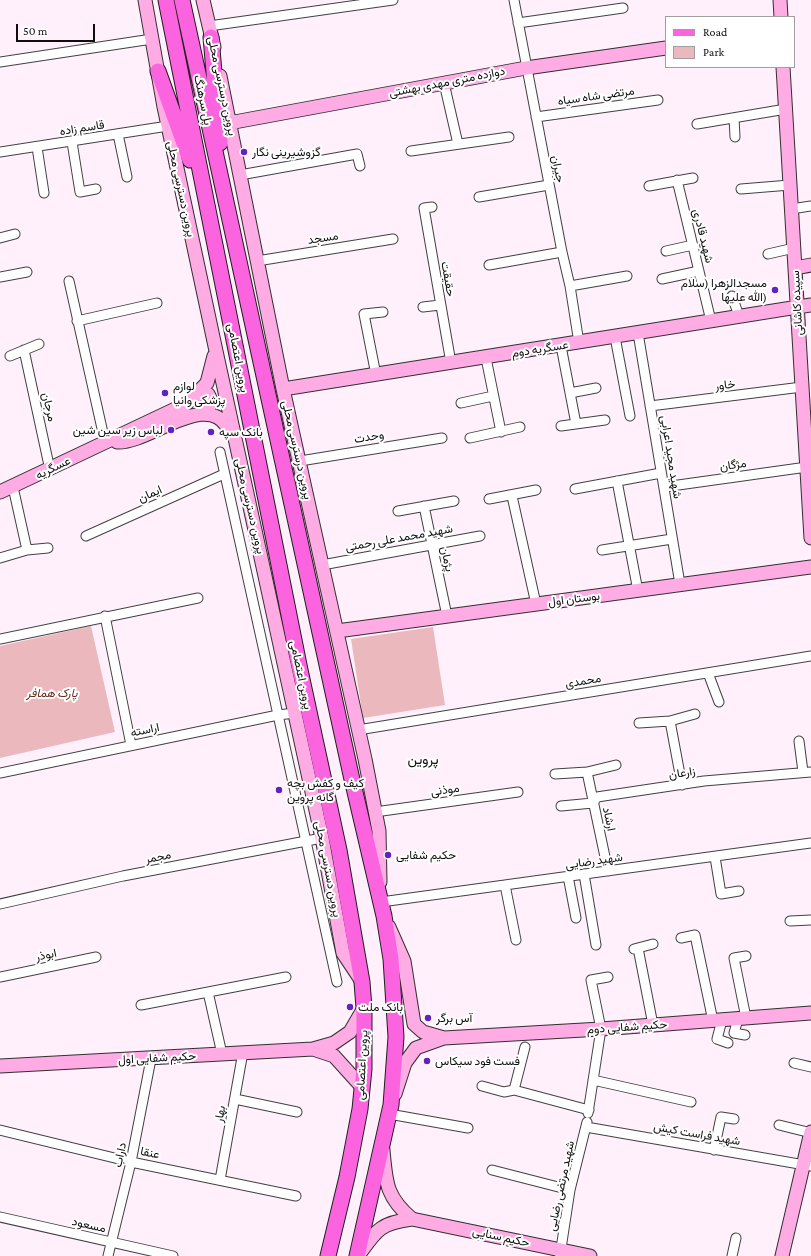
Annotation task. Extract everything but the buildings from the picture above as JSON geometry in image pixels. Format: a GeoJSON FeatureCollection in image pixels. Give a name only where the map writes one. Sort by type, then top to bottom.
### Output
{"type":"FeatureCollection","features":[{"type":"Feature","properties":{"kind":"main road","name":"پل سرهنگ"},"geometry":{"type":"LineString","coordinates":[[166,0],[185,97]]}},
{"type":"Feature","properties":{"kind":"main road","name":"پل سرهنگ"},"geometry":{"type":"LineString","coordinates":[[182,0],[224,200]]}},
{"type":"Feature","properties":{"kind":"main road"},"geometry":{"type":"LineString","coordinates":[[210,31],[224,200]]}},
{"type":"Feature","properties":{"kind":"main road"},"geometry":{"type":"LineString","coordinates":[[158,71],[208,210]]}},
{"type":"Feature","properties":{"kind":"main road","name":"پروین اعتصامی"},"geometry":{"type":"LineString","coordinates":[[185,97],[300,670],[339,850],[362,982],[364,1008],[360,1110],[347,1177],[328,1256]]}},
{"type":"Feature","properties":{"kind":"main road","name":"پروین اعتصامی"},"geometry":{"type":"LineString","coordinates":[[224,200],[351,775],[381,902],[391,967],[396,1037],[390,1109],[358,1256]]}},
{"type":"Feature","properties":{"kind":"street","name":"پروین دسترسی محلی"},"geometry":{"type":"LineString","coordinates":[[145,0],[168,126],[237,451],[322,838],[343,953],[362,982]]}},
{"type":"Feature","properties":{"kind":"street","name":"پروین درسترسی محلی"},"geometry":{"type":"LineString","coordinates":[[204,0],[283,389],[337,631],[379,831],[381,902]]}},
{"type":"Feature","properties":{"kind":"street"},"geometry":{"type":"LineString","coordinates":[[210,31],[393,0]]}},
{"type":"Feature","properties":{"kind":"street","name":"جیران"},"geometry":{"type":"LineString","coordinates":[[514,0],[562,252],[570,286],[579,343]]}},
{"type":"Feature","properties":{"kind":"street"},"geometry":{"type":"LineString","coordinates":[[780,0],[781,16]]}},
{"type":"Feature","properties":{"kind":"street"},"geometry":{"type":"LineString","coordinates":[[518,23],[623,8]]}},
{"type":"Feature","properties":{"kind":"street"},"geometry":{"type":"LineString","coordinates":[[0,62],[152,39]]}},
{"type":"Feature","properties":{"kind":"street","name":"دوازده متری مهدی بهشتی"},"geometry":{"type":"LineString","coordinates":[[229,123],[526,68],[665,48]]}},
{"type":"Feature","properties":{"kind":"street","name":"سپیده کاشانی"},"geometry":{"type":"LineString","coordinates":[[783,68],[811,538]]}},
{"type":"Feature","properties":{"kind":"street"},"geometry":{"type":"LineString","coordinates":[[444,83],[458,144]]}},
{"type":"Feature","properties":{"kind":"street","name":"مرتضی شاه سیاه"},"geometry":{"type":"LineString","coordinates":[[536,116],[658,100]]}},
{"type":"Feature","properties":{"kind":"street"},"geometry":{"type":"LineString","coordinates":[[697,124],[786,109]]}},
{"type":"Feature","properties":{"kind":"street"},"geometry":{"type":"LineString","coordinates":[[734,118],[735,137]]}},
{"type":"Feature","properties":{"kind":"street","name":"قاسم زاده"},"geometry":{"type":"LineString","coordinates":[[0,152],[168,126]]}},
{"type":"Feature","properties":{"kind":"street"},"geometry":{"type":"LineString","coordinates":[[118,134],[128,177]]}},
{"type":"Feature","properties":{"kind":"street"},"geometry":{"type":"LineString","coordinates":[[411,151],[509,137]]}},
{"type":"Feature","properties":{"kind":"street"},"geometry":{"type":"LineString","coordinates":[[72,142],[80,192],[96,189]]}},
{"type":"Feature","properties":{"kind":"street"},"geometry":{"type":"LineString","coordinates":[[37,147],[44,193]]}},
{"type":"Feature","properties":{"kind":"street"},"geometry":{"type":"LineString","coordinates":[[240,175],[357,154],[360,166]]}},
{"type":"Feature","properties":{"kind":"street"},"geometry":{"type":"LineString","coordinates":[[649,186],[693,178]]}},
{"type":"Feature","properties":{"kind":"street","name":"شهید قادری"},"geometry":{"type":"LineString","coordinates":[[677,180],[711,320]]}},
{"type":"Feature","properties":{"kind":"street"},"geometry":{"type":"LineString","coordinates":[[479,197],[549,185]]}},
{"type":"Feature","properties":{"kind":"street"},"geometry":{"type":"LineString","coordinates":[[741,189],[790,185]]}},
{"type":"Feature","properties":{"kind":"street"},"geometry":{"type":"LineString","coordinates":[[791,209],[811,206]]}},
{"type":"Feature","properties":{"kind":"street","name":"حقیقت"},"geometry":{"type":"LineString","coordinates":[[432,207],[424,208],[450,363]]}},
{"type":"Feature","properties":{"kind":"street"},"geometry":{"type":"LineString","coordinates":[[0,238],[15,234]]}},
{"type":"Feature","properties":{"kind":"street","name":"مسجد"},"geometry":{"type":"LineString","coordinates":[[257,261],[393,239]]}},
{"type":"Feature","properties":{"kind":"street"},"geometry":{"type":"LineString","coordinates":[[666,251],[693,245]]}},
{"type":"Feature","properties":{"kind":"street"},"geometry":{"type":"LineString","coordinates":[[768,254],[794,248]]}},
{"type":"Feature","properties":{"kind":"street"},"geometry":{"type":"LineString","coordinates":[[489,264],[562,252]]}},
{"type":"Feature","properties":{"kind":"street"},"geometry":{"type":"LineString","coordinates":[[795,268],[811,265]]}},
{"type":"Feature","properties":{"kind":"street"},"geometry":{"type":"LineString","coordinates":[[662,279],[699,270]]}},
{"type":"Feature","properties":{"kind":"street"},"geometry":{"type":"LineString","coordinates":[[0,277],[27,272]]}},
{"type":"Feature","properties":{"kind":"street"},"geometry":{"type":"LineString","coordinates":[[570,286],[627,276]]}},
{"type":"Feature","properties":{"kind":"street"},"geometry":{"type":"LineString","coordinates":[[68,281],[105,442]]}},
{"type":"Feature","properties":{"kind":"street"},"geometry":{"type":"LineString","coordinates":[[732,296],[740,316]]}},
{"type":"Feature","properties":{"kind":"street"},"geometry":{"type":"LineString","coordinates":[[77,320],[157,303]]}},
{"type":"Feature","properties":{"kind":"street"},"geometry":{"type":"LineString","coordinates":[[423,308],[440,305]]}},
{"type":"Feature","properties":{"kind":"street","name":"عسگریه دوم"},"geometry":{"type":"LineString","coordinates":[[283,389],[486,358],[711,320],[811,305]]}},
{"type":"Feature","properties":{"kind":"street"},"geometry":{"type":"LineString","coordinates":[[376,375],[364,314],[383,312]]}},
{"type":"Feature","properties":{"kind":"street","name":"شهید مجید اعرابی"},"geometry":{"type":"LineString","coordinates":[[638,333],[680,584]]}},
{"type":"Feature","properties":{"kind":"street"},"geometry":{"type":"LineString","coordinates":[[616,337],[630,416]]}},
{"type":"Feature","properties":{"kind":"street"},"geometry":{"type":"LineString","coordinates":[[10,356],[40,344]]}},
{"type":"Feature","properties":{"kind":"street"},"geometry":{"type":"LineString","coordinates":[[560,346],[576,424]]}},
{"type":"Feature","properties":{"kind":"street","name":"مرجان"},"geometry":{"type":"LineString","coordinates":[[24,350],[50,470]]}},
{"type":"Feature","properties":{"kind":"street","name":"عسگریه"},"geometry":{"type":"LineString","coordinates":[[0,492],[50,470],[105,442],[179,408],[197,395],[207,383],[216,351]]}},
{"type":"Feature","properties":{"kind":"street"},"geometry":{"type":"LineString","coordinates":[[486,358],[500,432]]}},
{"type":"Feature","properties":{"kind":"street","name":"خاور"},"geometry":{"type":"LineString","coordinates":[[650,406],[802,387]]}},
{"type":"Feature","properties":{"kind":"street"},"geometry":{"type":"LineString","coordinates":[[570,393],[596,388]]}},
{"type":"Feature","properties":{"kind":"street"},"geometry":{"type":"LineString","coordinates":[[197,395],[203,393],[208,394],[211,399],[211,405],[207,410],[200,413]]}},
{"type":"Feature","properties":{"kind":"street"},"geometry":{"type":"LineString","coordinates":[[461,403],[493,396]]}},
{"type":"Feature","properties":{"kind":"street"},"geometry":{"type":"LineString","coordinates":[[200,413],[218,416],[227,424],[237,451]]}},
{"type":"Feature","properties":{"kind":"street","name":"عسگریه"},"geometry":{"type":"LineString","coordinates":[[105,442],[122,443],[200,413]]}},
{"type":"Feature","properties":{"kind":"street"},"geometry":{"type":"LineString","coordinates":[[561,426],[605,420]]}},
{"type":"Feature","properties":{"kind":"street"},"geometry":{"type":"LineString","coordinates":[[470,438],[520,427]]}},
{"type":"Feature","properties":{"kind":"street","name":"وحدت"},"geometry":{"type":"LineString","coordinates":[[300,461],[442,438]]}},
{"type":"Feature","properties":{"kind":"street"},"geometry":{"type":"LineString","coordinates":[[220,452],[337,982]]}},
{"type":"Feature","properties":{"kind":"street"},"geometry":{"type":"LineString","coordinates":[[575,489],[661,473]]}},
{"type":"Feature","properties":{"kind":"street","name":"ایمان"},"geometry":{"type":"LineString","coordinates":[[86,536],[224,474]]}},
{"type":"Feature","properties":{"kind":"street","name":"مژگان"},"geometry":{"type":"LineString","coordinates":[[664,487],[808,476]]}},
{"type":"Feature","properties":{"kind":"street"},"geometry":{"type":"LineString","coordinates":[[616,481],[638,590]]}},
{"type":"Feature","properties":{"kind":"street"},"geometry":{"type":"LineString","coordinates":[[12,486],[27,550]]}},
{"type":"Feature","properties":{"kind":"street"},"geometry":{"type":"LineString","coordinates":[[489,499],[512,496],[536,490]]}},
{"type":"Feature","properties":{"kind":"street"},"geometry":{"type":"LineString","coordinates":[[512,496],[536,604]]}},
{"type":"Feature","properties":{"kind":"street"},"geometry":{"type":"LineString","coordinates":[[398,511],[454,501]]}},
{"type":"Feature","properties":{"kind":"street","name":"پژمان"},"geometry":{"type":"LineString","coordinates":[[424,506],[447,616]]}},
{"type":"Feature","properties":{"kind":"street","name":"شهید محمد علی رحمتی"},"geometry":{"type":"LineString","coordinates":[[322,565],[480,536]]}},
{"type":"Feature","properties":{"kind":"street"},"geometry":{"type":"LineString","coordinates":[[602,550],[672,540]]}},
{"type":"Feature","properties":{"kind":"street"},"geometry":{"type":"LineString","coordinates":[[0,558],[27,550],[48,548]]}},
{"type":"Feature","properties":{"kind":"street","name":"بوستان اول"},"geometry":{"type":"LineString","coordinates":[[337,631],[811,567]]}},
{"type":"Feature","properties":{"kind":"street"},"geometry":{"type":"LineString","coordinates":[[0,639],[105,616],[198,598]]}},
{"type":"Feature","properties":{"kind":"street"},"geometry":{"type":"LineString","coordinates":[[105,616],[131,745]]}},
{"type":"Feature","properties":{"kind":"street","name":"محمدی"},"geometry":{"type":"LineString","coordinates":[[358,730],[811,656]]}},
{"type":"Feature","properties":{"kind":"street"},"geometry":{"type":"LineString","coordinates":[[708,673],[719,702]]}},
{"type":"Feature","properties":{"kind":"street","name":"اراسته"},"geometry":{"type":"LineString","coordinates":[[0,773],[278,715],[295,713]]}},
{"type":"Feature","properties":{"kind":"street"},"geometry":{"type":"LineString","coordinates":[[639,723],[670,721],[695,714]]}},
{"type":"Feature","properties":{"kind":"street"},"geometry":{"type":"LineString","coordinates":[[670,721],[682,785]]}},
{"type":"Feature","properties":{"kind":"street"},"geometry":{"type":"LineString","coordinates":[[799,741],[807,772]]}},
{"type":"Feature","properties":{"kind":"street"},"geometry":{"type":"LineString","coordinates":[[555,774],[587,772],[616,765]]}},
{"type":"Feature","properties":{"kind":"street","name":"ارشاد"},"geometry":{"type":"LineString","coordinates":[[587,772],[608,871]]}},
{"type":"Feature","properties":{"kind":"street","name":"زارعان"},"geometry":{"type":"LineString","coordinates":[[561,806],[593,803],[597,797],[682,785],[807,772]]}},
{"type":"Feature","properties":{"kind":"street","name":"موذنی"},"geometry":{"type":"LineString","coordinates":[[375,812],[518,792]]}},
{"type":"Feature","properties":{"kind":"street","name":"مجمر"},"geometry":{"type":"LineString","coordinates":[[0,904],[124,876],[322,838]]}},
{"type":"Feature","properties":{"kind":"street","name":"شهید رضایی"},"geometry":{"type":"LineString","coordinates":[[381,902],[811,843]]}},
{"type":"Feature","properties":{"kind":"street"},"geometry":{"type":"LineString","coordinates":[[715,856],[721,894],[740,891]]}},
{"type":"Feature","properties":{"kind":"street"},"geometry":{"type":"LineString","coordinates":[[584,874],[596,945]]}},
{"type":"Feature","properties":{"kind":"street"},"geometry":{"type":"LineString","coordinates":[[568,876],[576,918]]}},
{"type":"Feature","properties":{"kind":"street"},"geometry":{"type":"LineString","coordinates":[[505,885],[516,940]]}},
{"type":"Feature","properties":{"kind":"street"},"geometry":{"type":"LineString","coordinates":[[384,916],[404,961],[410,1010],[414,1024],[423,1032],[444,1038]]}},
{"type":"Feature","properties":{"kind":"street"},"geometry":{"type":"LineString","coordinates":[[790,921],[811,920]]}},
{"type":"Feature","properties":{"kind":"street"},"geometry":{"type":"LineString","coordinates":[[680,938],[695,935],[718,1020],[717,1039],[728,1043]]}},
{"type":"Feature","properties":{"kind":"street"},"geometry":{"type":"LineString","coordinates":[[653,944],[635,949],[653,1025]]}},
{"type":"Feature","properties":{"kind":"street"},"geometry":{"type":"LineString","coordinates":[[745,1035],[734,1032],[742,1018],[734,958],[746,956]]}},
{"type":"Feature","properties":{"kind":"street","name":"ابوذر"},"geometry":{"type":"LineString","coordinates":[[0,977],[96,957]]}},
{"type":"Feature","properties":{"kind":"street"},"geometry":{"type":"LineString","coordinates":[[142,1005],[286,977]]}},
{"type":"Feature","properties":{"kind":"street"},"geometry":{"type":"LineString","coordinates":[[601,1029],[591,980],[608,977]]}},
{"type":"Feature","properties":{"kind":"street"},"geometry":{"type":"LineString","coordinates":[[208,992],[222,1054]]}},
{"type":"Feature","properties":{"kind":"street"},"geometry":{"type":"LineString","coordinates":[[313,1049],[334,1043],[350,1032],[364,1008]]}},
{"type":"Feature","properties":{"kind":"street","name":"حکیم شفایی دوم"},"geometry":{"type":"LineString","coordinates":[[444,1038],[601,1029],[811,1013]]}},
{"type":"Feature","properties":{"kind":"street","name":"شهید مرتضی رضایی"},"geometry":{"type":"LineString","coordinates":[[560,1253],[570,1190],[588,1118],[601,1029]]}},
{"type":"Feature","properties":{"kind":"street"},"geometry":{"type":"LineString","coordinates":[[444,1038],[421,1046],[411,1054],[405,1063],[390,1109],[468,1128]]}},
{"type":"Feature","properties":{"kind":"street"},"geometry":{"type":"LineString","coordinates":[[514,1090],[525,1047]]}},
{"type":"Feature","properties":{"kind":"street"},"geometry":{"type":"LineString","coordinates":[[313,1049],[334,1056],[362,1087]]}},
{"type":"Feature","properties":{"kind":"street","name":"حکیم شفایی اول"},"geometry":{"type":"LineString","coordinates":[[0,1066],[313,1049]]}},
{"type":"Feature","properties":{"kind":"street","name":"بهار"},"geometry":{"type":"LineString","coordinates":[[220,1180],[243,1052]]}},
{"type":"Feature","properties":{"kind":"street","name":"داراب"},"geometry":{"type":"LineString","coordinates":[[108,1256],[131,1162],[151,1059]]}},
{"type":"Feature","properties":{"kind":"street"},"geometry":{"type":"LineString","coordinates":[[794,1063],[811,1067]]}},
{"type":"Feature","properties":{"kind":"street"},"geometry":{"type":"LineString","coordinates":[[593,1080],[691,1102]]}},
{"type":"Feature","properties":{"kind":"street","name":"شهید فراست کیش"},"geometry":{"type":"LineString","coordinates":[[482,1086],[504,1092],[514,1090],[588,1118],[714,1150],[807,1166]]}},
{"type":"Feature","properties":{"kind":"street"},"geometry":{"type":"LineString","coordinates":[[235,1099],[297,1112]]}},
{"type":"Feature","properties":{"kind":"street"},"geometry":{"type":"LineString","coordinates":[[714,1150],[721,1117],[734,1119]]}},
{"type":"Feature","properties":{"kind":"street"},"geometry":{"type":"LineString","coordinates":[[779,1125],[811,1132],[807,1166],[782,1256]]}},
{"type":"Feature","properties":{"kind":"street","name":"عنقا"},"geometry":{"type":"LineString","coordinates":[[0,1130],[131,1162],[296,1196]]}},
{"type":"Feature","properties":{"kind":"street"},"geometry":{"type":"LineString","coordinates":[[383,1145],[390,1194],[398,1208],[412,1219]]}},
{"type":"Feature","properties":{"kind":"street"},"geometry":{"type":"LineString","coordinates":[[492,1170],[570,1190]]}},
{"type":"Feature","properties":{"kind":"street","name":"مسعود"},"geometry":{"type":"LineString","coordinates":[[0,1217],[173,1256]]}},
{"type":"Feature","properties":{"kind":"street"},"geometry":{"type":"LineString","coordinates":[[358,1256],[382,1226],[394,1221],[412,1219]]}},
{"type":"Feature","properties":{"kind":"street","name":"حکیم سنایی"},"geometry":{"type":"LineString","coordinates":[[412,1219],[560,1253],[590,1256]]}},
{"type":"Feature","properties":{"kind":"street"},"geometry":{"type":"LineString","coordinates":[[732,1256],[736,1238]]}},
{"type":"Feature","properties":{"kind":"green space","name":"پارک همافر"},"geometry":{"type":"Polygon","coordinates":[[[91,626],[115,732],[0,758],[0,646],[91,626]]]}},
{"type":"Feature","properties":{"kind":"green space"},"geometry":{"type":"Polygon","coordinates":[[[433,627],[445,705],[363,718],[351,639],[433,627]]]}},
{"type":"Feature","properties":{"kind":"place","name":"گزوشیرینی نگار"},"geometry":{"type":"Point","coordinates":[244,152]}},
{"type":"Feature","properties":{"kind":"place","name":"مسجدالزهرا (سلام الله علیها)"},"geometry":{"type":"Point","coordinates":[775,290]}},
{"type":"Feature","properties":{"kind":"place","name":"لوازم پزشکی وانیا"},"geometry":{"type":"Point","coordinates":[165,393]}},
{"type":"Feature","properties":{"kind":"place","name":"لباس زیر سین شین"},"geometry":{"type":"Point","coordinates":[171,430]}},
{"type":"Feature","properties":{"kind":"place","name":"بانک سپه"},"geometry":{"type":"Point","coordinates":[211,432]}},
{"type":"Feature","properties":{"kind":"place","name":"کیف و کفش بچه گانه پروین"},"geometry":{"type":"Point","coordinates":[279,790]}},
{"type":"Feature","properties":{"kind":"place","name":"حکیم شفایی"},"geometry":{"type":"Point","coordinates":[388,855]}},
{"type":"Feature","properties":{"kind":"place","name":"بانک ملت"},"geometry":{"type":"Point","coordinates":[350,1007]}},
{"type":"Feature","properties":{"kind":"place","name":"آس برگر"},"geometry":{"type":"Point","coordinates":[428,1018]}},
{"type":"Feature","properties":{"kind":"place","name":"فست فود سیکاس"},"geometry":{"type":"Point","coordinates":[427,1061]}},
{"type":"Feature","properties":{"kind":"district","name":"پروین"},"geometry":{"type":"Point","coordinates":[423,760]}}]}
